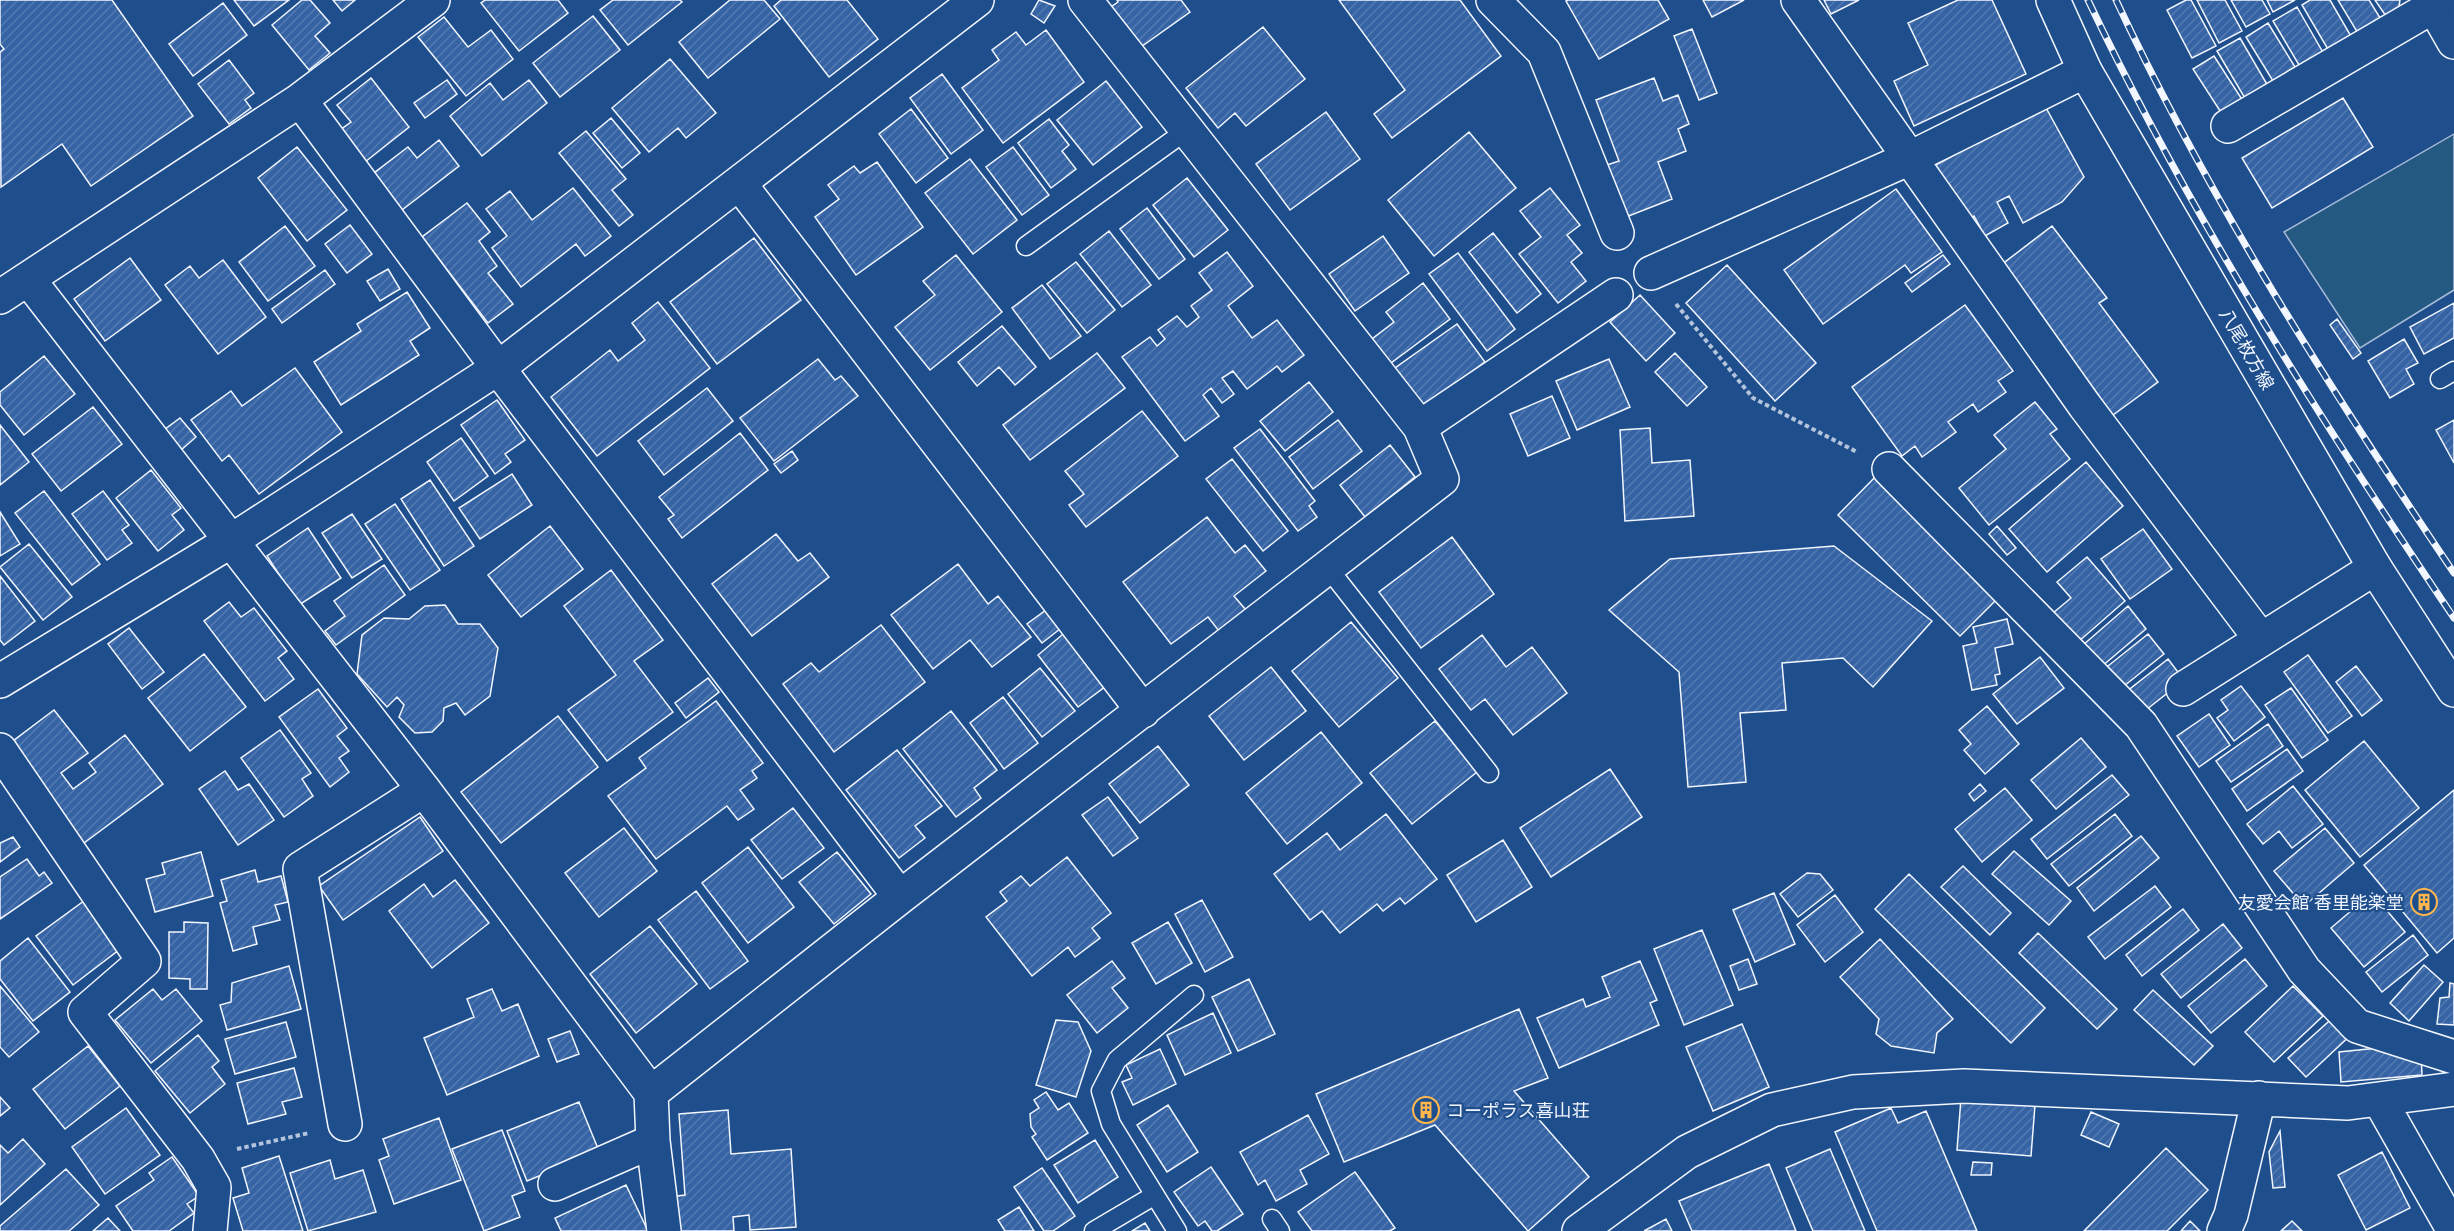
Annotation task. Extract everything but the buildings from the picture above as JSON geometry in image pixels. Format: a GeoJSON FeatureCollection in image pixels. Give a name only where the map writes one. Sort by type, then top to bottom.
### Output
{"type":"FeatureCollection","features":[{"type":"Feature","properties":{"kind":"street"},"geometry":{"type":"LineString","coordinates":[[0,297],[300,100],[433,0]]}},
{"type":"Feature","properties":{"kind":"street"},"geometry":{"type":"LineString","coordinates":[[0,681],[231,541],[498,368],[977,0]]}},
{"type":"Feature","properties":{"kind":"street"},"geometry":{"type":"LineString","coordinates":[[651,1093],[900,897],[1442,479],[1420,427],[1085,0]]}},
{"type":"Feature","properties":{"kind":"street"},"geometry":{"type":"LineString","coordinates":[[1493,0],[1544,52],[1617,234]]}},
{"type":"Feature","properties":{"kind":"street"},"geometry":{"type":"LineString","coordinates":[[1798,0],[2085,406],[2260,638]]}},
{"type":"Feature","properties":{"kind":"street","name":"八尾枚方線"},"geometry":{"type":"LineString","coordinates":[[2053,0],[2085,71],[2375,568],[2454,690]]}},
{"type":"Feature","properties":{"kind":"street"},"geometry":{"type":"LineString","coordinates":[[2228,126],[2436,2],[2454,42]]}},
{"type":"Feature","properties":{"kind":"street"},"geometry":{"type":"LineString","coordinates":[[1651,273],[1910,158],[2085,71]]}},
{"type":"Feature","properties":{"kind":"street"},"geometry":{"type":"LineString","coordinates":[[300,100],[498,368],[900,897]]}},
{"type":"Feature","properties":{"kind":"street"},"geometry":{"type":"LineString","coordinates":[[739,183],[1143,711]]}},
{"type":"Feature","properties":{"kind":"street"},"geometry":{"type":"LineString","coordinates":[[29,280],[424,790],[651,1093],[652,1141],[664,1231]]}},
{"type":"Feature","properties":{"kind":"street"},"geometry":{"type":"LineString","coordinates":[[1420,427],[1616,295]]}},
{"type":"Feature","properties":{"kind":"street"},"geometry":{"type":"LineString","coordinates":[[1889,469],[2141,725],[2304,970],[2357,1026],[2454,1057]]}},
{"type":"Feature","properties":{"kind":"street"},"geometry":{"type":"LineString","coordinates":[[2183,689],[2260,638],[2375,568]]}},
{"type":"Feature","properties":{"kind":"street"},"geometry":{"type":"LineString","coordinates":[[0,750],[144,961],[85,1012],[198,1158],[214,1187],[210,1231]]}},
{"type":"Feature","properties":{"kind":"street"},"geometry":{"type":"LineString","coordinates":[[345,1124],[300,869],[424,790]]}},
{"type":"Feature","properties":{"kind":"street"},"geometry":{"type":"LineString","coordinates":[[1579,1231],[1687,1152],[1772,1110],[1853,1092],[1964,1086],[2348,1103],[2454,1089]]}},
{"type":"Feature","properties":{"kind":"street"},"geometry":{"type":"LineString","coordinates":[[2224,1231],[2231,1215],[2259,1098]]}},
{"type":"Feature","properties":{"kind":"street"},"geometry":{"type":"LineString","coordinates":[[2379,1099],[2454,1231]]}},
{"type":"Feature","properties":{"kind":"street"},"geometry":{"type":"LineString","coordinates":[[555,1184],[652,1141]]}},
{"type":"Feature","properties":{"kind":"lane"},"geometry":{"type":"LineString","coordinates":[[1026,246],[1187,130]]}},
{"type":"Feature","properties":{"kind":"lane"},"geometry":{"type":"LineString","coordinates":[[1328,568],[1489,773]]}},
{"type":"Feature","properties":{"kind":"lane"},"geometry":{"type":"LineString","coordinates":[[1177,1231],[1111,1124],[1101,1091],[1116,1060],[1194,995]]}},
{"type":"Feature","properties":{"kind":"lane"},"geometry":{"type":"LineString","coordinates":[[1094,1231],[1155,1195]]}},
{"type":"Feature","properties":{"kind":"path"},"geometry":{"type":"LineString","coordinates":[[1651,273],[1753,398],[1889,469]]}},
{"type":"Feature","properties":{"kind":"path"},"geometry":{"type":"LineString","coordinates":[[198,1158],[345,1124]]}},
{"type":"Feature","properties":{"kind":"shaded area"},"geometry":{"type":"Polygon","coordinates":[[[2454,134],[2454,290],[2360,348],[2284,232],[2454,134]]]}},
{"type":"Feature","properties":{"kind":"railway"},"geometry":{"type":"LineString","coordinates":[[2088,0],[2170,160],[2259,316],[2355,468],[2454,618]]}},
{"type":"Feature","properties":{"kind":"railway"},"geometry":{"type":"LineString","coordinates":[[2116,0],[2191,148],[2274,293],[2317,364],[2454,573]]}},
{"type":"Feature","properties":{"kind":"place","name":"友愛会館 香里能楽堂"},"geometry":{"type":"Point","coordinates":[2424,902]}},
{"type":"Feature","properties":{"kind":"place","name":"コーポラス喜山荘"},"geometry":{"type":"Point","coordinates":[1426,1110]}}]}
